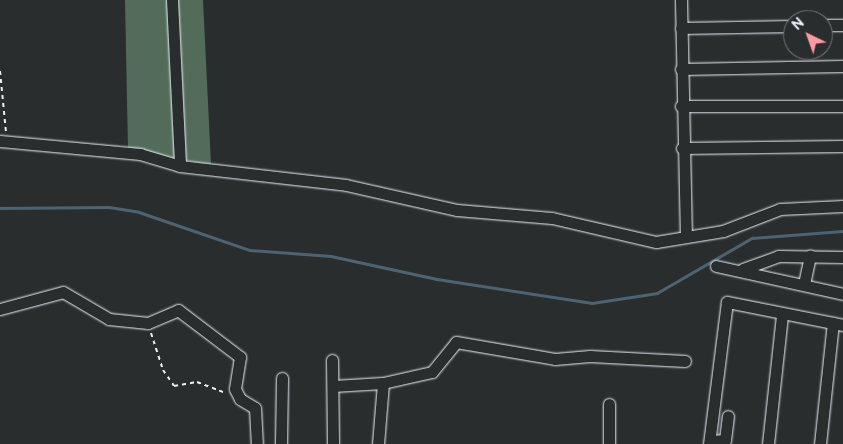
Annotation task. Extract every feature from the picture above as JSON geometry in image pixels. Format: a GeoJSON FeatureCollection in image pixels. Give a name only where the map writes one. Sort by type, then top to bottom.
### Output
{"type":"FeatureCollection","features":[{"type":"Feature","properties":{"kind":"street"},"geometry":{"type":"LineString","coordinates":[[172,0],[180,166]]}},
{"type":"Feature","properties":{"kind":"street"},"geometry":{"type":"LineString","coordinates":[[681,0],[681,106],[686,235]]}},
{"type":"Feature","properties":{"kind":"street"},"geometry":{"type":"LineString","coordinates":[[681,28],[783,26]]}},
{"type":"Feature","properties":{"kind":"street"},"geometry":{"type":"LineString","coordinates":[[681,69],[843,66]]}},
{"type":"Feature","properties":{"kind":"street"},"geometry":{"type":"LineString","coordinates":[[681,106],[843,106]]}},
{"type":"Feature","properties":{"kind":"street"},"geometry":{"type":"LineString","coordinates":[[3,142],[140,154],[180,166],[346,185],[448,208],[552,218],[656,242],[686,235],[723,231],[780,209],[843,206]]}},
{"type":"Feature","properties":{"kind":"street"},"geometry":{"type":"LineString","coordinates":[[682,148],[843,146]]}},
{"type":"Feature","properties":{"kind":"street"},"geometry":{"type":"LineString","coordinates":[[743,269],[778,256],[843,257]]}},
{"type":"Feature","properties":{"kind":"street"},"geometry":{"type":"LineString","coordinates":[[804,284],[810,256]]}},
{"type":"Feature","properties":{"kind":"street"},"geometry":{"type":"LineString","coordinates":[[716,266],[743,269],[843,294]]}},
{"type":"Feature","properties":{"kind":"street"},"geometry":{"type":"LineString","coordinates":[[0,309],[63,292],[109,319],[148,323],[178,310],[240,356],[235,381],[240,399],[255,408],[256,444]]}},
{"type":"Feature","properties":{"kind":"street"},"geometry":{"type":"LineString","coordinates":[[728,416],[725,440],[709,443],[724,302],[838,324],[820,444]]}},
{"type":"Feature","properties":{"kind":"street"},"geometry":{"type":"LineString","coordinates":[[768,444],[782,314]]}},
{"type":"Feature","properties":{"kind":"street"},"geometry":{"type":"LineString","coordinates":[[333,386],[383,383],[432,372],[456,342],[555,359],[590,356],[685,361]]}},
{"type":"Feature","properties":{"kind":"street"},"geometry":{"type":"LineString","coordinates":[[332,360],[333,444]]}},
{"type":"Feature","properties":{"kind":"street"},"geometry":{"type":"LineString","coordinates":[[281,444],[282,378]]}},
{"type":"Feature","properties":{"kind":"street"},"geometry":{"type":"LineString","coordinates":[[378,444],[383,383]]}},
{"type":"Feature","properties":{"kind":"street"},"geometry":{"type":"LineString","coordinates":[[609,404],[609,444]]}},
{"type":"Feature","properties":{"kind":"path"},"geometry":{"type":"LineString","coordinates":[[0,71],[3,142]]}},
{"type":"Feature","properties":{"kind":"path"},"geometry":{"type":"LineString","coordinates":[[148,323],[163,370],[174,386],[197,382],[240,399]]}},
{"type":"Feature","properties":{"kind":"green space"},"geometry":{"type":"Polygon","coordinates":[[[125,0],[203,0],[211,165],[128,149],[125,0]]]}},
{"type":"Feature","properties":{"kind":"waterway"},"geometry":{"type":"LineString","coordinates":[[0,208],[109,207],[139,212],[250,250],[331,256],[437,279],[592,303],[657,293],[752,238],[843,231]]}}]}
